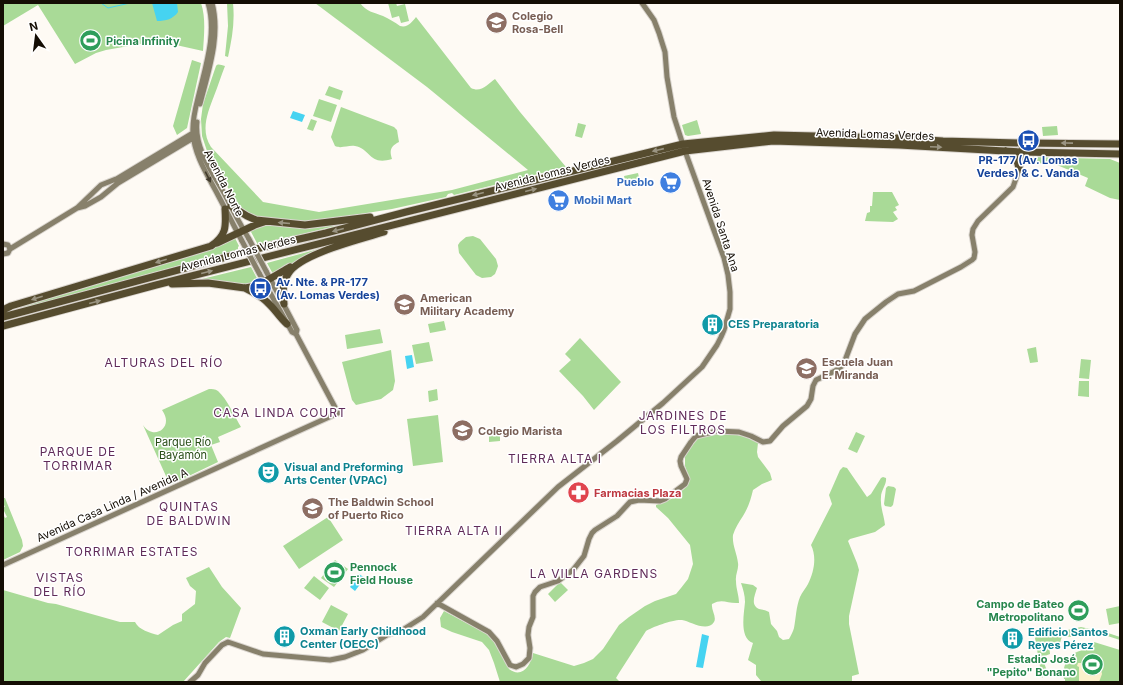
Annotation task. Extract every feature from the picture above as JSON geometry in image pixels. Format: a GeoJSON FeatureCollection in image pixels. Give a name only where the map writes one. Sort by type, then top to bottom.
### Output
{"type":"FeatureCollection","features":[{"type":"Feature","properties":{"kind":"highway","name":"Avenida Lomas Verdes"},"geometry":{"type":"LineString","coordinates":[[3,317],[264,247],[684,147],[774,135],[898,138],[943,141],[1120,144]]}},
{"type":"Feature","properties":{"kind":"highway"},"geometry":{"type":"LineString","coordinates":[[1089,144],[1120,139]]}},
{"type":"Feature","properties":{"kind":"highway","name":"Avenida Lomas Verdes"},"geometry":{"type":"LineString","coordinates":[[3,326],[156,285],[412,220],[684,147],[773,141],[892,145],[1022,152],[1120,154]]}},
{"type":"Feature","properties":{"kind":"highway"},"geometry":{"type":"LineString","coordinates":[[1002,150],[1013,155],[1019,168]]}},
{"type":"Feature","properties":{"kind":"highway"},"geometry":{"type":"LineString","coordinates":[[1107,154],[1120,158]]}},
{"type":"Feature","properties":{"kind":"highway"},"geometry":{"type":"LineString","coordinates":[[211,246],[218,241],[224,233],[228,208],[251,218],[266,222],[305,225],[406,212]]}},
{"type":"Feature","properties":{"kind":"highway"},"geometry":{"type":"LineString","coordinates":[[156,285],[203,283],[245,288],[257,285],[319,253],[386,231],[412,220]]}},
{"type":"Feature","properties":{"kind":"highway"},"geometry":{"type":"LineString","coordinates":[[3,310],[11,306],[211,246],[256,225],[266,222]]}},
{"type":"Feature","properties":{"kind":"highway"},"geometry":{"type":"LineString","coordinates":[[284,304],[284,283],[288,273],[295,265]]}},
{"type":"Feature","properties":{"kind":"highway"},"geometry":{"type":"LineString","coordinates":[[245,288],[262,298],[287,324]]}},
{"type":"Feature","properties":{"kind":"street","name":"Avenida Norte"},"geometry":{"type":"LineString","coordinates":[[208,3],[211,21],[209,46],[195,108],[193,136],[195,147],[201,162],[241,232],[249,239],[266,271],[267,280],[287,324],[292,332],[296,334],[338,413]]}},
{"type":"Feature","properties":{"kind":"street","name":"Avenida Norte"},"geometry":{"type":"LineString","coordinates":[[212,3],[215,14],[215,34],[210,65],[199,108],[196,131],[204,156],[228,208]]}},
{"type":"Feature","properties":{"kind":"street","name":"Avenida Santa Ana"},"geometry":{"type":"LineString","coordinates":[[437,603],[558,487],[663,403],[702,366],[718,345],[724,330],[730,309],[730,292],[724,258],[674,117],[667,77],[665,52],[661,38],[654,20],[642,3]]}},
{"type":"Feature","properties":{"kind":"street"},"geometry":{"type":"LineString","coordinates":[[87,199],[116,179],[193,136]]}},
{"type":"Feature","properties":{"kind":"street"},"geometry":{"type":"LineString","coordinates":[[77,208],[85,206],[102,197],[118,183],[193,136]]}},
{"type":"Feature","properties":{"kind":"street"},"geometry":{"type":"LineString","coordinates":[[190,682],[198,674],[205,662],[222,644],[228,642],[263,654],[330,660],[345,657],[364,649],[387,635],[404,629],[423,617],[437,603],[489,632],[497,641],[510,665],[516,667],[523,664],[529,658],[530,648],[528,635],[533,617],[533,596],[535,592],[540,587],[558,580],[573,570],[584,556],[592,533],[618,516],[630,502],[639,500],[660,501],[685,484],[687,479],[680,461],[681,457],[696,436],[717,431],[739,432],[763,442],[770,441],[783,426],[808,406],[816,380],[835,372],[844,363],[864,319],[898,294],[914,291],[961,267],[974,258],[975,252],[972,235],[973,229],[978,221],[1013,187],[1022,156],[1021,143]]}},
{"type":"Feature","properties":{"kind":"street"},"geometry":{"type":"LineString","coordinates":[[3,254],[8,253],[7,246],[24,241],[77,208],[101,185],[116,179]]}},
{"type":"Feature","properties":{"kind":"street"},"geometry":{"type":"LineString","coordinates":[[96,192],[98,196],[102,197]]}},
{"type":"Feature","properties":{"kind":"street","name":"Avenida Norte"},"geometry":{"type":"LineString","coordinates":[[241,232],[242,241],[260,273],[267,280],[284,304],[297,330],[296,334]]}},
{"type":"Feature","properties":{"kind":"street","name":"Avenida Casa Linda / Avenida A"},"geometry":{"type":"LineString","coordinates":[[3,565],[338,413]]}},
{"type":"Feature","properties":{"kind":"green space"},"geometry":{"type":"Polygon","coordinates":[[[3,3],[201,3],[204,21],[203,51],[176,45],[146,43],[106,50],[96,53],[75,64],[38,5],[3,26],[3,3]]]}},
{"type":"Feature","properties":{"kind":"green space"},"geometry":{"type":"Polygon","coordinates":[[[227,3],[233,3],[234,10],[233,30],[228,57],[225,56],[228,26],[227,3]]]}},
{"type":"Feature","properties":{"kind":"green space"},"geometry":{"type":"Polygon","coordinates":[[[315,3],[360,3],[373,13],[383,16],[400,26],[410,24],[416,17],[471,88],[481,89],[495,79],[520,112],[566,167],[454,195],[452,193],[448,194],[446,197],[392,209],[310,222],[261,218],[253,216],[245,211],[237,203],[212,161],[202,136],[201,119],[203,104],[216,66],[220,64],[225,66],[209,108],[206,121],[206,134],[208,141],[211,147],[263,202],[319,212],[452,190],[528,170],[427,87],[315,3]]]}},
{"type":"Feature","properties":{"kind":"green space"},"geometry":{"type":"Polygon","coordinates":[[[388,3],[396,3],[397,6],[405,4],[409,21],[401,23],[399,16],[392,18],[388,3]]]}},
{"type":"Feature","properties":{"kind":"green space"},"geometry":{"type":"Polygon","coordinates":[[[192,60],[201,63],[187,128],[177,135],[173,126],[192,60]]]}},
{"type":"Feature","properties":{"kind":"green space"},"geometry":{"type":"Polygon","coordinates":[[[329,86],[343,91],[340,100],[325,95],[329,86]]]}},
{"type":"Feature","properties":{"kind":"green space"},"geometry":{"type":"Polygon","coordinates":[[[319,99],[337,105],[331,122],[313,116],[319,99]]]}},
{"type":"Feature","properties":{"kind":"green space"},"geometry":{"type":"Polygon","coordinates":[[[341,107],[394,127],[397,130],[399,142],[391,149],[392,159],[384,161],[374,159],[364,150],[355,146],[335,146],[331,137],[341,107]]]}},
{"type":"Feature","properties":{"kind":"green space"},"geometry":{"type":"Polygon","coordinates":[[[311,119],[317,121],[313,131],[307,129],[311,119]]]}},
{"type":"Feature","properties":{"kind":"green space"},"geometry":{"type":"Polygon","coordinates":[[[697,120],[701,134],[685,135],[682,125],[697,120]]]}},
{"type":"Feature","properties":{"kind":"green space"},"geometry":{"type":"Polygon","coordinates":[[[578,123],[586,125],[582,138],[575,136],[578,123]]]}},
{"type":"Feature","properties":{"kind":"green space"},"geometry":{"type":"Polygon","coordinates":[[[1057,126],[1058,135],[1043,136],[1042,127],[1057,126]]]}},
{"type":"Feature","properties":{"kind":"green space"},"geometry":{"type":"Polygon","coordinates":[[[1030,157],[1110,159],[1120,163],[1120,200],[1110,198],[1085,186],[1088,178],[1057,165],[1028,162],[1030,157]]]}},
{"type":"Feature","properties":{"kind":"green space"},"geometry":{"type":"Polygon","coordinates":[[[638,173],[640,182],[626,185],[624,176],[638,173]]]}},
{"type":"Feature","properties":{"kind":"green space"},"geometry":{"type":"Polygon","coordinates":[[[873,192],[892,192],[899,205],[895,207],[897,210],[893,212],[898,219],[893,222],[865,221],[867,213],[870,212],[870,206],[872,206],[873,192]]]}},
{"type":"Feature","properties":{"kind":"green space"},"geometry":{"type":"Polygon","coordinates":[[[339,223],[339,225],[258,245],[250,230],[259,225],[267,224],[339,223]]]}},
{"type":"Feature","properties":{"kind":"green space"},"geometry":{"type":"Polygon","coordinates":[[[473,236],[480,239],[496,259],[498,266],[495,274],[491,277],[482,278],[476,275],[459,253],[458,245],[460,242],[466,237],[473,236]]]}},
{"type":"Feature","properties":{"kind":"green space"},"geometry":{"type":"Polygon","coordinates":[[[235,238],[239,246],[238,250],[3,314],[13,309],[204,251],[224,244],[235,238]]]}},
{"type":"Feature","properties":{"kind":"green space"},"geometry":{"type":"Polygon","coordinates":[[[333,245],[301,259],[273,274],[267,263],[333,245]]]}},
{"type":"Feature","properties":{"kind":"green space"},"geometry":{"type":"Polygon","coordinates":[[[251,267],[259,282],[247,285],[202,280],[202,279],[251,267]]]}},
{"type":"Feature","properties":{"kind":"green space"},"geometry":{"type":"Polygon","coordinates":[[[444,321],[446,330],[430,333],[428,324],[444,321]]]}},
{"type":"Feature","properties":{"kind":"green space"},"geometry":{"type":"Polygon","coordinates":[[[380,329],[383,343],[347,349],[345,335],[380,329]]]}},
{"type":"Feature","properties":{"kind":"green space"},"geometry":{"type":"Polygon","coordinates":[[[580,338],[621,382],[594,410],[559,371],[571,360],[565,354],[580,338]]]}},
{"type":"Feature","properties":{"kind":"green space"},"geometry":{"type":"Polygon","coordinates":[[[429,342],[433,361],[416,364],[412,345],[429,342]]]}},
{"type":"Feature","properties":{"kind":"green space"},"geometry":{"type":"Polygon","coordinates":[[[1036,347],[1038,362],[1030,363],[1027,349],[1036,347]]]}},
{"type":"Feature","properties":{"kind":"green space"},"geometry":{"type":"Polygon","coordinates":[[[391,350],[395,381],[393,390],[381,399],[356,405],[352,400],[342,362],[391,350]]]}},
{"type":"Feature","properties":{"kind":"green space"},"geometry":{"type":"Polygon","coordinates":[[[1081,359],[1091,360],[1089,379],[1079,378],[1081,359]]]}},
{"type":"Feature","properties":{"kind":"green space"},"geometry":{"type":"Polygon","coordinates":[[[1079,381],[1089,381],[1089,397],[1078,396],[1079,381]]]}},
{"type":"Feature","properties":{"kind":"green space","name":"Parque Río Bayamón"},"geometry":{"type":"Polygon","coordinates":[[[209,389],[216,390],[221,394],[228,403],[241,427],[218,437],[220,442],[211,445],[218,462],[170,485],[143,425],[147,430],[152,432],[161,430],[166,422],[162,410],[209,389]]]}},
{"type":"Feature","properties":{"kind":"green space"},"geometry":{"type":"Polygon","coordinates":[[[437,389],[438,400],[429,402],[428,391],[437,389]]]}},
{"type":"Feature","properties":{"kind":"green space"},"geometry":{"type":"Polygon","coordinates":[[[438,415],[443,462],[413,466],[407,419],[438,415]]]}},
{"type":"Feature","properties":{"kind":"green space"},"geometry":{"type":"Polygon","coordinates":[[[856,432],[865,436],[857,453],[848,449],[856,432]]]}},
{"type":"Feature","properties":{"kind":"green space"},"geometry":{"type":"Polygon","coordinates":[[[500,434],[500,441],[489,442],[489,435],[500,434]]]}},
{"type":"Feature","properties":{"kind":"green space"},"geometry":{"type":"Polygon","coordinates":[[[708,434],[735,434],[758,443],[758,457],[770,473],[772,480],[753,490],[748,507],[733,535],[733,542],[738,563],[736,587],[739,603],[719,601],[712,604],[715,620],[711,625],[698,626],[678,620],[653,627],[646,631],[616,678],[620,682],[500,682],[489,650],[482,642],[441,627],[440,618],[444,611],[489,635],[509,669],[514,672],[522,671],[528,666],[533,653],[574,666],[593,659],[603,649],[619,625],[645,606],[676,594],[688,579],[693,564],[690,545],[668,518],[656,507],[656,505],[671,499],[687,485],[689,478],[685,466],[685,455],[697,438],[708,434]]]}},
{"type":"Feature","properties":{"kind":"green space"},"geometry":{"type":"Polygon","coordinates":[[[843,467],[847,468],[867,497],[871,494],[881,478],[886,478],[886,483],[881,494],[885,525],[875,532],[850,539],[848,541],[859,570],[849,616],[849,624],[859,674],[852,676],[852,682],[761,681],[756,675],[756,665],[748,660],[753,643],[746,636],[744,631],[743,619],[745,599],[741,583],[753,585],[757,588],[754,600],[756,607],[769,612],[771,624],[777,631],[779,637],[783,640],[789,639],[793,632],[801,595],[812,575],[814,554],[811,545],[832,504],[829,495],[840,470],[843,467]]]}},
{"type":"Feature","properties":{"kind":"green space"},"geometry":{"type":"Polygon","coordinates":[[[888,486],[896,489],[893,505],[891,507],[885,506],[884,504],[886,488],[888,486]]]}},
{"type":"Feature","properties":{"kind":"green space"},"geometry":{"type":"Polygon","coordinates":[[[3,498],[5,498],[23,546],[20,552],[3,560],[3,514],[5,518],[7,517],[3,509],[5,506],[3,505],[3,498]]]}},
{"type":"Feature","properties":{"kind":"green space"},"geometry":{"type":"Polygon","coordinates":[[[328,517],[343,540],[299,569],[283,546],[328,517]]]}},
{"type":"Feature","properties":{"kind":"green space","name":"Pennock Field House"},"geometry":{"type":"Polygon","coordinates":[[[335,560],[348,569],[334,587],[321,578],[335,560]]]}},
{"type":"Feature","properties":{"kind":"green space"},"geometry":{"type":"Polygon","coordinates":[[[209,567],[222,587],[241,608],[230,638],[226,637],[219,642],[183,682],[3,682],[3,590],[120,622],[135,622],[142,629],[158,635],[182,621],[182,614],[195,604],[196,591],[190,586],[186,578],[209,567]]]}},
{"type":"Feature","properties":{"kind":"green space"},"geometry":{"type":"Polygon","coordinates":[[[314,576],[329,588],[320,600],[304,588],[314,576]]]}},
{"type":"Feature","properties":{"kind":"green space"},"geometry":{"type":"Polygon","coordinates":[[[560,582],[568,590],[555,602],[548,594],[560,582]]]}},
{"type":"Feature","properties":{"kind":"green space","name":"Campo de Bateo Metropolitano"},"geometry":{"type":"Polygon","coordinates":[[[1082,601],[1085,619],[1076,621],[1073,602],[1082,601]]]}},
{"type":"Feature","properties":{"kind":"green space"},"geometry":{"type":"Polygon","coordinates":[[[331,605],[348,614],[339,631],[322,622],[331,605]]]}},
{"type":"Feature","properties":{"kind":"green space"},"geometry":{"type":"Polygon","coordinates":[[[1120,606],[1120,623],[1109,625],[1106,609],[1120,606]]]}},
{"type":"Feature","properties":{"kind":"green space"},"geometry":{"type":"Polygon","coordinates":[[[1081,627],[1095,630],[1086,635],[1075,630],[1071,637],[1062,636],[1060,643],[1049,644],[1050,654],[1042,657],[1047,671],[1042,678],[1035,638],[1081,627]]]}},
{"type":"Feature","properties":{"kind":"green space"},"geometry":{"type":"Polygon","coordinates":[[[1099,630],[1120,637],[1120,640],[1098,633],[1099,630]]]}},
{"type":"Feature","properties":{"kind":"green space","name":"Estadio José \"Pepito\" Bonano"},"geometry":{"type":"Polygon","coordinates":[[[1094,642],[1120,650],[1120,682],[1065,682],[1064,667],[1067,661],[1079,651],[1092,650],[1094,642]]]}},
{"type":"Feature","properties":{"kind":"sand"},"geometry":{"type":"Polygon","coordinates":[[[1078,663],[1081,663],[1082,665],[1100,665],[1102,674],[1099,682],[1079,682],[1078,663]]]}},
{"type":"Feature","properties":{"kind":"water"},"geometry":{"type":"Polygon","coordinates":[[[152,3],[177,3],[178,12],[169,19],[157,21],[152,3]]]}},
{"type":"Feature","properties":{"kind":"water","name":"Picina Infinity"},"geometry":{"type":"Polygon","coordinates":[[[86,31],[91,37],[96,49],[92,51],[87,41],[85,42],[80,37],[86,31]]]}},
{"type":"Feature","properties":{"kind":"water"},"geometry":{"type":"Polygon","coordinates":[[[293,111],[305,115],[302,122],[290,118],[293,111]]]}},
{"type":"Feature","properties":{"kind":"water"},"geometry":{"type":"Polygon","coordinates":[[[412,355],[414,367],[407,369],[405,356],[412,355]]]}},
{"type":"Feature","properties":{"kind":"water"},"geometry":{"type":"Polygon","coordinates":[[[359,574],[365,578],[355,591],[350,587],[359,574]]]}},
{"type":"Feature","properties":{"kind":"water"},"geometry":{"type":"Polygon","coordinates":[[[702,634],[709,636],[703,668],[696,667],[702,634]]]}},
{"type":"Feature","properties":{"kind":"waterway"},"geometry":{"type":"LineString","coordinates":[[101,3],[108,8],[130,3]]}},
{"type":"Feature","properties":{"kind":"place","name":"Colegio Rosa-Bell"},"geometry":{"type":"Point","coordinates":[497,22]}},
{"type":"Feature","properties":{"kind":"place","name":"Picina Infinity"},"geometry":{"type":"Point","coordinates":[90,41]}},
{"type":"Feature","properties":{"kind":"place","name":"PR-177 (Av. Lomas Verdes) & C. Vanda"},"geometry":{"type":"Point","coordinates":[1028,140]}},
{"type":"Feature","properties":{"kind":"place","name":"Pueblo"},"geometry":{"type":"Point","coordinates":[670,182]}},
{"type":"Feature","properties":{"kind":"place","name":"Mobil Mart"},"geometry":{"type":"Point","coordinates":[558,200]}},
{"type":"Feature","properties":{"kind":"place","name":"Av. Nte. & PR-177 (Av. Lomas Verdes)"},"geometry":{"type":"Point","coordinates":[260,288]}},
{"type":"Feature","properties":{"kind":"place","name":"American Military Academy"},"geometry":{"type":"Point","coordinates":[404,304]}},
{"type":"Feature","properties":{"kind":"place","name":"CES Preparatoria"},"geometry":{"type":"Point","coordinates":[712,324]}},
{"type":"Feature","properties":{"kind":"place","name":"Escuela Juan E. Miranda"},"geometry":{"type":"Point","coordinates":[806,368]}},
{"type":"Feature","properties":{"kind":"place","name":"Colegio Marista"},"geometry":{"type":"Point","coordinates":[462,431]}},
{"type":"Feature","properties":{"kind":"place","name":"Visual and Preforming Arts Center (VPAC)"},"geometry":{"type":"Point","coordinates":[268,473]}},
{"type":"Feature","properties":{"kind":"place","name":"Farmacias Plaza"},"geometry":{"type":"Point","coordinates":[579,493]}},
{"type":"Feature","properties":{"kind":"place","name":"The Baldwin School of Puerto Rico"},"geometry":{"type":"Point","coordinates":[312,508]}},
{"type":"Feature","properties":{"kind":"place","name":"Pennock Field House"},"geometry":{"type":"Point","coordinates":[335,573]}},
{"type":"Feature","properties":{"kind":"place","name":"Campo de Bateo Metropolitano"},"geometry":{"type":"Point","coordinates":[1079,610]}},
{"type":"Feature","properties":{"kind":"place","name":"Oxman Early Childhood Center (OECC)"},"geometry":{"type":"Point","coordinates":[285,637]}},
{"type":"Feature","properties":{"kind":"place","name":"Edificio Santos Reyes Pérez"},"geometry":{"type":"Point","coordinates":[1012,638]}},
{"type":"Feature","properties":{"kind":"place","name":"Estadio José \"Pepito\" Bonano"},"geometry":{"type":"Point","coordinates":[1092,665]}},
{"type":"Feature","properties":{"kind":"district","name":"ALTURAS DEL RÍO"},"geometry":{"type":"Point","coordinates":[164,363]}},
{"type":"Feature","properties":{"kind":"district","name":"CASA LINDA COURT"},"geometry":{"type":"Point","coordinates":[280,413]}},
{"type":"Feature","properties":{"kind":"district","name":"JARDINES DE LOS FILTROS"},"geometry":{"type":"Point","coordinates":[683,423]}},
{"type":"Feature","properties":{"kind":"district","name":"PARQUE DE TORRIMAR"},"geometry":{"type":"Point","coordinates":[78,459]}},
{"type":"Feature","properties":{"kind":"district","name":"TIERRA ALTA I"},"geometry":{"type":"Point","coordinates":[555,459]}},
{"type":"Feature","properties":{"kind":"district","name":"QUINTAS DE BALDWIN"},"geometry":{"type":"Point","coordinates":[189,514]}},
{"type":"Feature","properties":{"kind":"district","name":"TIERRA ALTA II"},"geometry":{"type":"Point","coordinates":[454,531]}},
{"type":"Feature","properties":{"kind":"district","name":"TORRIMAR ESTATES"},"geometry":{"type":"Point","coordinates":[132,552]}},
{"type":"Feature","properties":{"kind":"district","name":"LA VILLA GARDENS"},"geometry":{"type":"Point","coordinates":[594,574]}},
{"type":"Feature","properties":{"kind":"district","name":"VISTAS DEL RÍO"},"geometry":{"type":"Point","coordinates":[60,585]}}]}
